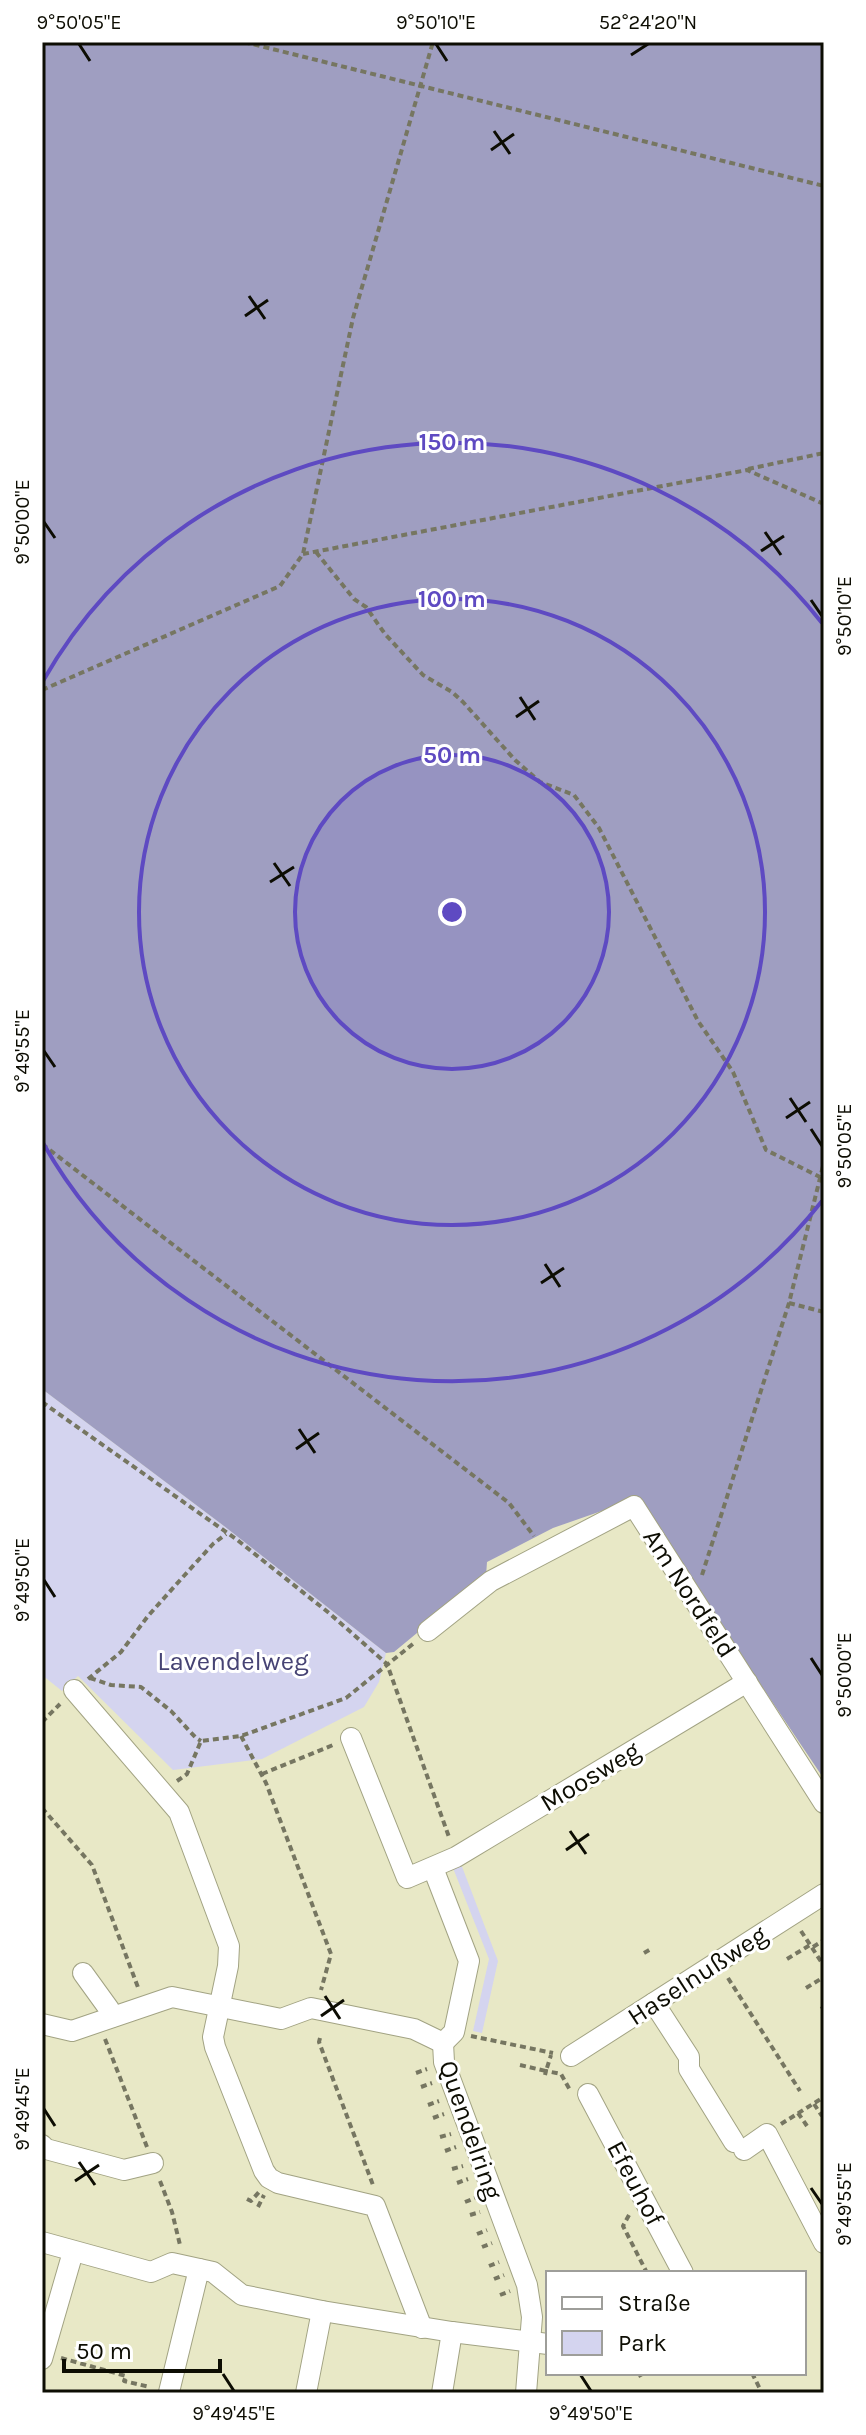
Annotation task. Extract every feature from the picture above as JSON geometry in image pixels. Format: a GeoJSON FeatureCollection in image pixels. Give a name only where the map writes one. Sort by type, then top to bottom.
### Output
{"type":"FeatureCollection","features":[{"type":"Feature","properties":{"kind":"street","name":"Am Nordfeld"},"geometry":{"type":"LineString","coordinates":[[428,1631],[491,1581],[634,1506],[824,1803]]}},
{"type":"Feature","properties":{"kind":"street","name":"Moosweg"},"geometry":{"type":"LineString","coordinates":[[433,1868],[747,1682]]}},
{"type":"Feature","properties":{"kind":"street"},"geometry":{"type":"LineString","coordinates":[[82,1684],[179,1812],[229,1946],[228,1966],[213,2037],[215,2047],[267,2176],[280,2184],[375,2206],[422,2328]]}},
{"type":"Feature","properties":{"kind":"street"},"geometry":{"type":"LineString","coordinates":[[351,1738],[407,1878],[433,1868],[469,1961],[454,2032],[443,2043]]}},
{"type":"Feature","properties":{"kind":"street","name":"Haselnußweg"},"geometry":{"type":"LineString","coordinates":[[561,2054],[654,2003],[824,1894]]}},
{"type":"Feature","properties":{"kind":"street"},"geometry":{"type":"LineString","coordinates":[[83,1973],[112,2017]]}},
{"type":"Feature","properties":{"kind":"street","name":"Quendelring"},"geometry":{"type":"LineString","coordinates":[[43,2022],[72,2031],[172,1997],[281,2019],[311,2008],[414,2029],[443,2043],[444,2062],[527,2285],[540,2343],[526,2393]]}},
{"type":"Feature","properties":{"kind":"street"},"geometry":{"type":"LineString","coordinates":[[654,2003],[689,2057],[689,2069],[739,2146],[767,2134],[824,2243]]}},
{"type":"Feature","properties":{"kind":"street","name":"Efeuhof"},"geometry":{"type":"LineString","coordinates":[[588,2094],[682,2271]]}},
{"type":"Feature","properties":{"kind":"street"},"geometry":{"type":"LineString","coordinates":[[42,2145],[46,2149],[124,2170],[153,2163]]}},
{"type":"Feature","properties":{"kind":"street"},"geometry":{"type":"LineString","coordinates":[[42,2242],[151,2272],[172,2263],[213,2272],[242,2295],[422,2328],[540,2343]]}},
{"type":"Feature","properties":{"kind":"street"},"geometry":{"type":"LineString","coordinates":[[42,2359],[73,2252]]}},
{"type":"Feature","properties":{"kind":"street"},"geometry":{"type":"LineString","coordinates":[[169,2392],[199,2269]]}},
{"type":"Feature","properties":{"kind":"street"},"geometry":{"type":"LineString","coordinates":[[306,2393],[322,2311]]}},
{"type":"Feature","properties":{"kind":"street"},"geometry":{"type":"LineString","coordinates":[[442,2393],[452,2332]]}},
{"type":"Feature","properties":{"kind":"path"},"geometry":{"type":"LineString","coordinates":[[244,42],[824,186]]}},
{"type":"Feature","properties":{"kind":"path"},"geometry":{"type":"LineString","coordinates":[[282,52],[285,42]]}},
{"type":"Feature","properties":{"kind":"path"},"geometry":{"type":"LineString","coordinates":[[42,690],[280,586],[303,554],[353,318],[433,42]]}},
{"type":"Feature","properties":{"kind":"path"},"geometry":{"type":"LineString","coordinates":[[303,554],[824,453]]}},
{"type":"Feature","properties":{"kind":"path"},"geometry":{"type":"LineString","coordinates":[[747,470],[824,504]]}},
{"type":"Feature","properties":{"kind":"path"},"geometry":{"type":"LineString","coordinates":[[316,552],[423,675],[463,702],[515,760],[540,782],[574,795],[599,828],[698,1021],[733,1072],[766,1150],[820,1177]]}},
{"type":"Feature","properties":{"kind":"path"},"geometry":{"type":"LineString","coordinates":[[42,1144],[509,1503],[545,1551]]}},
{"type":"Feature","properties":{"kind":"path"},"geometry":{"type":"LineString","coordinates":[[694,1600],[789,1303],[824,1162]]}},
{"type":"Feature","properties":{"kind":"path"},"geometry":{"type":"LineString","coordinates":[[789,1303],[824,1312]]}},
{"type":"Feature","properties":{"kind":"path"},"geometry":{"type":"LineString","coordinates":[[42,1402],[226,1534],[329,1613],[387,1664],[456,1857]]}},
{"type":"Feature","properties":{"kind":"path"},"geometry":{"type":"LineString","coordinates":[[82,1684],[121,1652],[148,1616],[213,1544],[226,1534]]}},
{"type":"Feature","properties":{"kind":"path"},"geometry":{"type":"LineString","coordinates":[[82,1684],[141,1687],[201,1741],[241,1736],[346,1698],[428,1631]]}},
{"type":"Feature","properties":{"kind":"path"},"geometry":{"type":"LineString","coordinates":[[241,1736],[262,1774],[331,1954],[316,2009]]}},
{"type":"Feature","properties":{"kind":"path"},"geometry":{"type":"LineString","coordinates":[[262,1774],[351,1738]]}},
{"type":"Feature","properties":{"kind":"path"},"geometry":{"type":"LineString","coordinates":[[187,1774],[201,1741]]}},
{"type":"Feature","properties":{"kind":"path"},"geometry":{"type":"LineString","coordinates":[[42,1808],[92,1865],[144,2006]]}},
{"type":"Feature","properties":{"kind":"path"},"geometry":{"type":"LineString","coordinates":[[791,1916],[824,1966]]}},
{"type":"Feature","properties":{"kind":"path"},"geometry":{"type":"LineString","coordinates":[[787,1959],[824,1940]]}},
{"type":"Feature","properties":{"kind":"path"},"geometry":{"type":"LineString","coordinates":[[644,1953],[651,1949]]}},
{"type":"Feature","properties":{"kind":"path"},"geometry":{"type":"LineString","coordinates":[[718,1962],[800,2091]]}},
{"type":"Feature","properties":{"kind":"path"},"geometry":{"type":"LineString","coordinates":[[806,1988],[824,1977]]}},
{"type":"Feature","properties":{"kind":"path"},"geometry":{"type":"LineString","coordinates":[[732,1997],[737,1993]]}},
{"type":"Feature","properties":{"kind":"path"},"geometry":{"type":"LineString","coordinates":[[464,2046],[467,2035],[561,2054],[545,2073],[520,2065]]}},
{"type":"Feature","properties":{"kind":"path"},"geometry":{"type":"LineString","coordinates":[[759,2040],[765,2036]]}},
{"type":"Feature","properties":{"kind":"path"},"geometry":{"type":"LineString","coordinates":[[320,2038],[377,2195],[375,2206]]}},
{"type":"Feature","properties":{"kind":"path"},"geometry":{"type":"LineString","coordinates":[[786,2081],[793,2080]]}},
{"type":"Feature","properties":{"kind":"path"},"geometry":{"type":"LineString","coordinates":[[789,2087],[793,2080]]}},
{"type":"Feature","properties":{"kind":"path"},"geometry":{"type":"LineString","coordinates":[[767,2134],[824,2097]]}},
{"type":"Feature","properties":{"kind":"path"},"geometry":{"type":"LineString","coordinates":[[814,2104],[822,2116]]}},
{"type":"Feature","properties":{"kind":"path"},"geometry":{"type":"LineString","coordinates":[[798,2113],[807,2126]]}},
{"type":"Feature","properties":{"kind":"path"},"geometry":{"type":"LineString","coordinates":[[500,2295],[507,2292]]}},
{"type":"Feature","properties":{"kind":"path"},"geometry":{"type":"LineString","coordinates":[[42,2359],[60,2364],[61,2358],[126,2376],[124,2381],[169,2392]]}},
{"type":"Feature","properties":{"kind":"path"},"geometry":{"type":"LineString","coordinates":[[753,2375],[762,2393]]}},
{"type":"Feature","properties":{"kind":"green space","name":"Lavendelweg"},"geometry":{"type":"Polygon","coordinates":[[[42,1389],[386,1653],[379,1682],[364,1707],[262,1759],[173,1770],[78,1676],[62,1691],[42,1675],[42,1389]]]}},
{"type":"Feature","properties":{"kind":"green space"},"geometry":{"type":"Polygon","coordinates":[[[461,1864],[498,1961],[482,2033],[473,2031],[489,1959],[453,1868],[461,1864]]]}},
{"type":"Feature","properties":{"kind":"shaded area"},"geometry":{"type":"Polygon","coordinates":[[[42,42],[824,42],[824,1779],[636,1499],[553,1528],[487,1562],[486,1576],[394,1652],[386,1653],[42,1389],[42,42]]]}}]}
